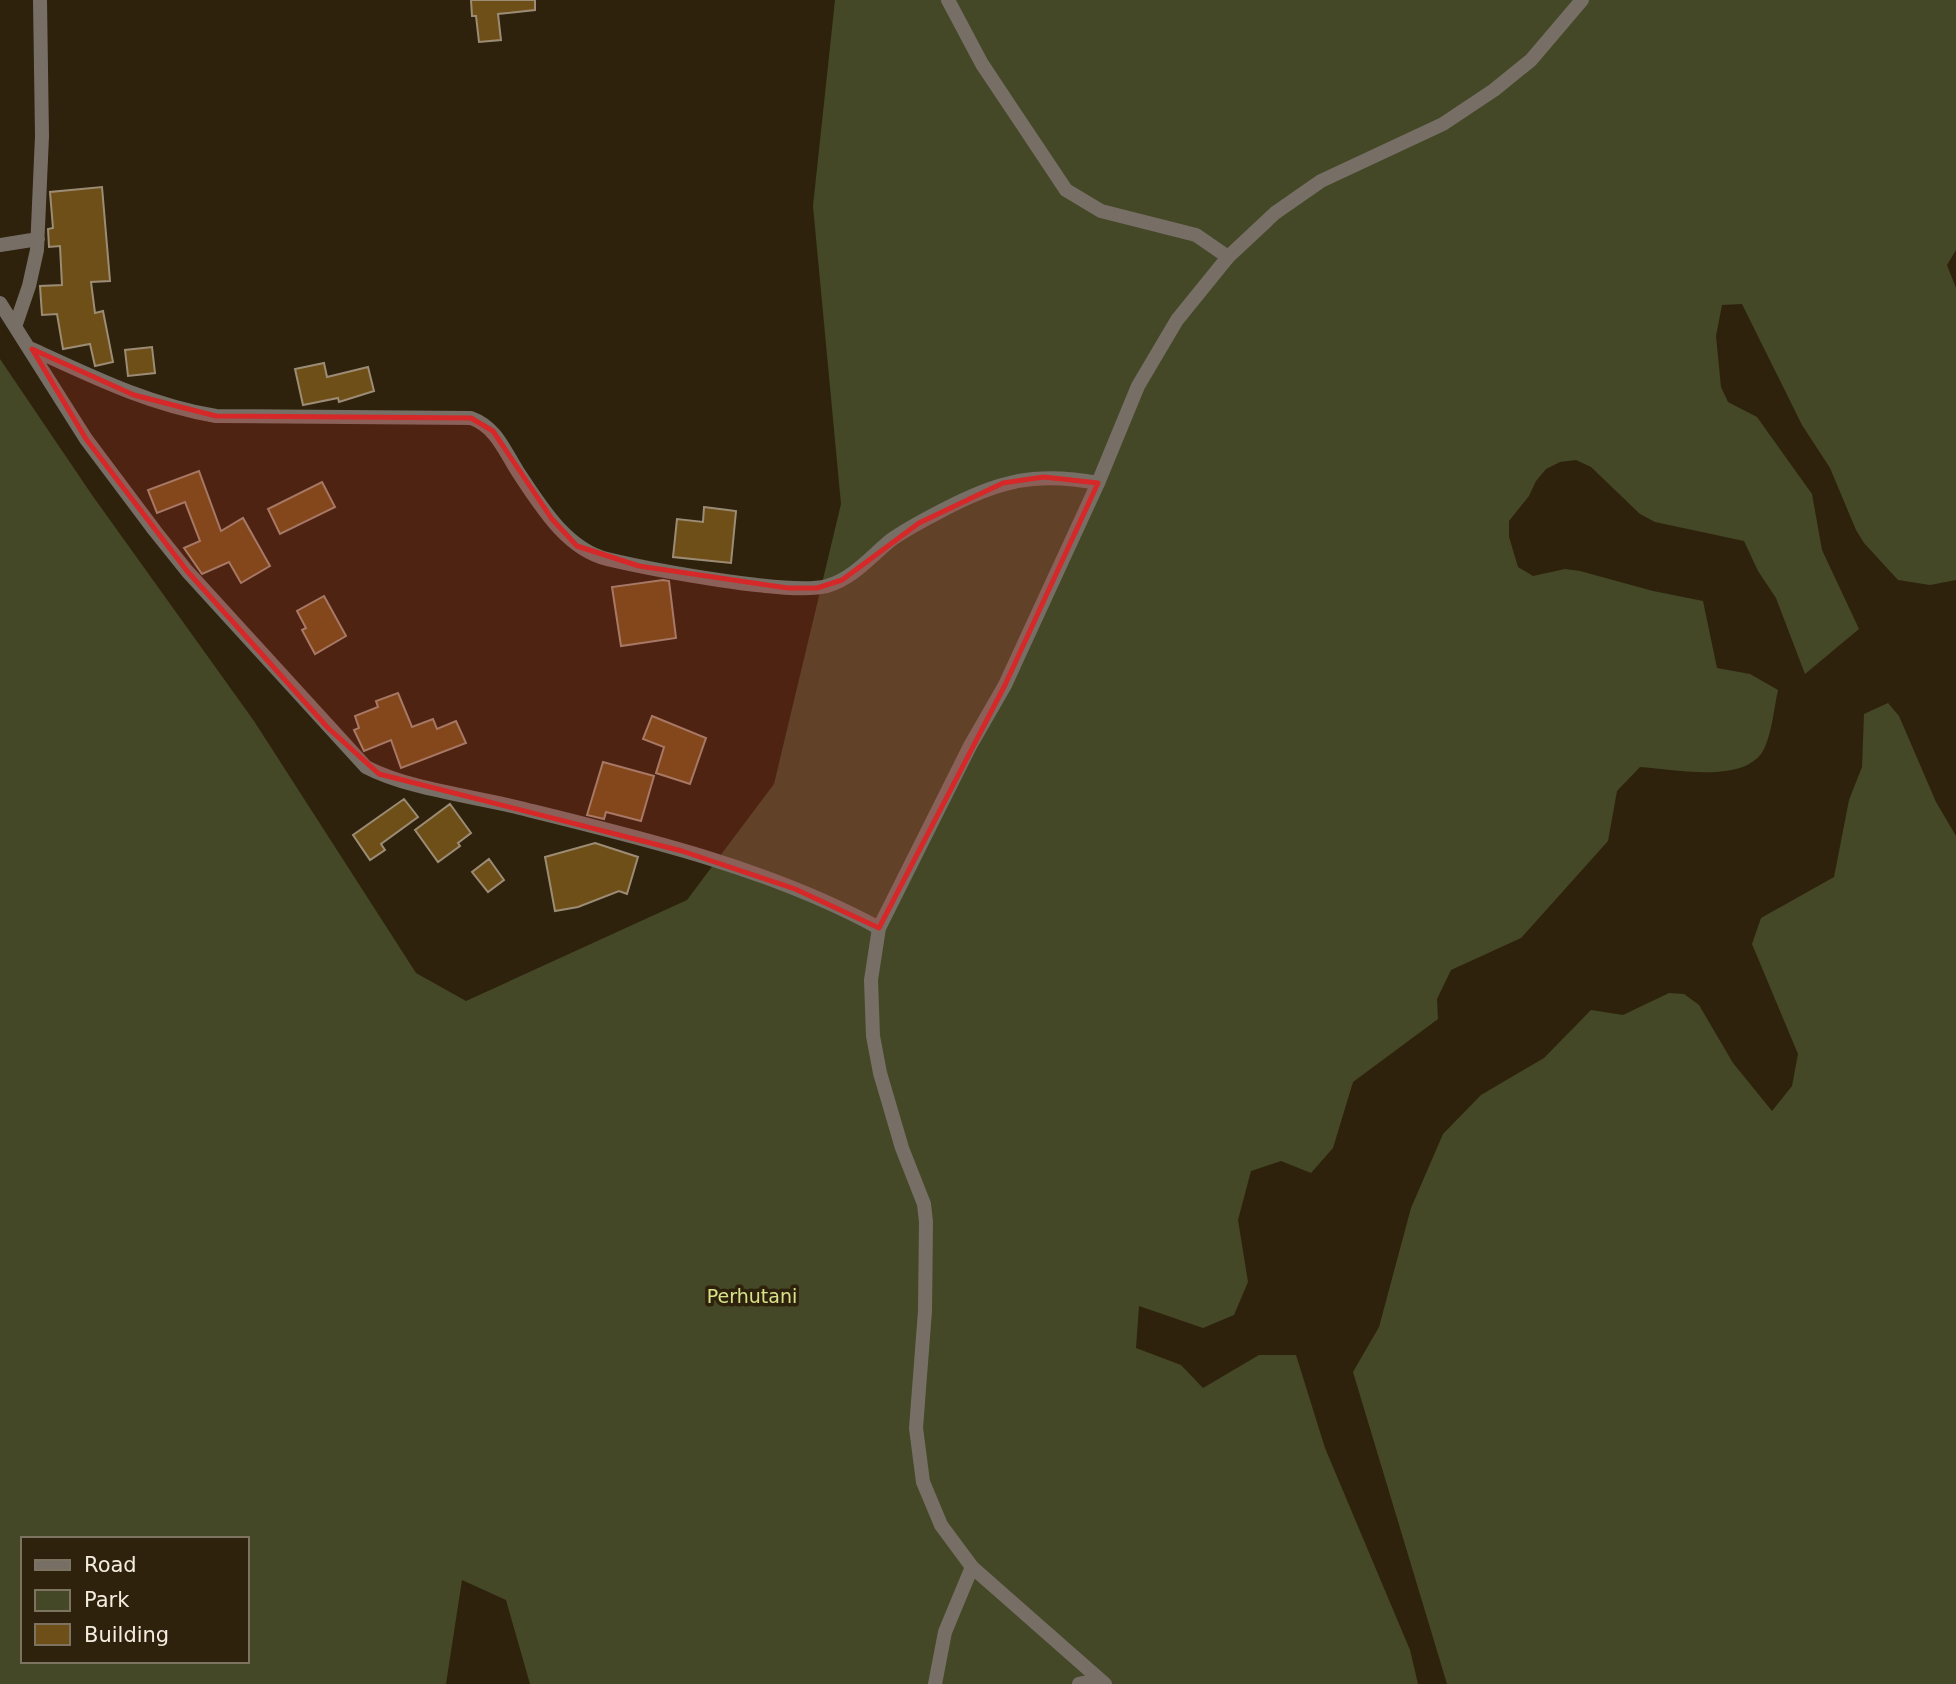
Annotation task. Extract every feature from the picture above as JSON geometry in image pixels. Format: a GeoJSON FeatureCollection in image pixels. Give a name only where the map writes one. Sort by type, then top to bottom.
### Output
{"type":"FeatureCollection","features":[{"type":"Feature","properties":{"kind":"street"},"geometry":{"type":"LineString","coordinates":[[16,324],[29,286],[38,239],[42,136],[40,0]]}},
{"type":"Feature","properties":{"kind":"street"},"geometry":{"type":"LineString","coordinates":[[948,0],[982,64],[1066,190],[1101,212],[1196,235],[1228,257]]}},
{"type":"Feature","properties":{"kind":"street"},"geometry":{"type":"LineString","coordinates":[[1103,1682],[972,1567],[941,1525],[923,1482],[916,1427],[928,1259],[926,1222],[919,1190],[902,1148],[880,1073],[873,1036],[872,980],[879,928],[970,746],[1005,685],[1098,483],[1138,386],[1177,320],[1228,257],[1275,213],[1310,187],[1443,124],[1517,73],[1550,40],[1582,0]]}},
{"type":"Feature","properties":{"kind":"street"},"geometry":{"type":"LineString","coordinates":[[0,245],[38,239]]}},
{"type":"Feature","properties":{"kind":"street"},"geometry":{"type":"LineString","coordinates":[[0,303],[32,349],[86,439],[155,531],[187,571],[366,767],[396,780],[514,806],[682,851],[795,889],[841,907],[879,928]]}},
{"type":"Feature","properties":{"kind":"street"},"geometry":{"type":"LineString","coordinates":[[32,349],[134,395],[181,411],[216,416],[471,418],[493,431],[552,519],[577,546],[603,558],[639,566],[788,588],[817,588],[842,580],[891,540],[976,492],[1003,482],[1044,477],[1098,483]]}},
{"type":"Feature","properties":{"kind":"street"},"geometry":{"type":"LineString","coordinates":[[935,1684],[945,1632],[972,1567]]}},
{"type":"Feature","properties":{"kind":"street"},"geometry":{"type":"LineString","coordinates":[[1079,1684],[1103,1682]]}},
{"type":"Feature","properties":{"kind":"highlighted area"},"geometry":{"type":"Polygon","coordinates":[[[32,349],[134,395],[216,416],[471,418],[493,431],[552,519],[577,546],[639,566],[788,588],[817,588],[842,580],[919,523],[1003,483],[1044,477],[1098,483],[1005,685],[879,928],[795,889],[682,851],[379,774],[328,728],[187,571],[86,439],[32,349]]]}},
{"type":"Feature","properties":{"kind":"green space","name":"Perhutani"},"geometry":{"type":"Polygon","coordinates":[[[835,0],[1956,0],[1956,250],[1947,265],[1956,288],[1956,580],[1930,585],[1898,580],[1864,543],[1830,468],[1802,425],[1742,304],[1722,305],[1716,336],[1721,387],[1728,402],[1757,417],[1812,494],[1822,550],[1859,629],[1805,674],[1776,598],[1758,571],[1744,541],[1655,522],[1640,514],[1591,467],[1576,460],[1560,462],[1546,469],[1509,521],[1509,537],[1518,567],[1533,576],[1565,569],[1580,571],[1653,591],[1703,601],[1717,668],[1750,674],[1778,690],[1764,749],[1755,760],[1726,771],[1689,772],[1640,767],[1617,791],[1608,841],[1521,938],[1451,970],[1437,999],[1438,1019],[1353,1082],[1333,1148],[1311,1173],[1281,1161],[1251,1171],[1238,1220],[1248,1282],[1234,1315],[1203,1328],[1139,1306],[1136,1348],[1181,1365],[1203,1388],[1259,1355],[1296,1355],[1325,1448],[1410,1650],[1418,1684],[530,1684],[506,1600],[462,1580],[446,1684],[0,1684],[0,359],[92,495],[254,721],[416,973],[466,1001],[687,900],[774,784],[841,504],[813,206],[835,0]]]}},
{"type":"Feature","properties":{"kind":"green space"},"geometry":{"type":"Polygon","coordinates":[[[1888,703],[1899,716],[1936,802],[1956,836],[1956,1684],[1447,1684],[1353,1372],[1379,1327],[1411,1208],[1443,1134],[1481,1095],[1544,1058],[1591,1010],[1623,1015],[1669,993],[1684,994],[1699,1005],[1733,1063],[1772,1111],[1792,1086],[1798,1054],[1752,944],[1761,918],[1834,877],[1849,800],[1862,767],[1864,714],[1888,703]]]}},
{"type":"Feature","properties":{"kind":"building"},"geometry":{"type":"Polygon","coordinates":[[[471,0],[535,0],[535,10],[498,14],[501,40],[479,42],[471,0]]]}},
{"type":"Feature","properties":{"kind":"building"},"geometry":{"type":"Polygon","coordinates":[[[102,187],[110,281],[91,282],[95,313],[103,311],[113,362],[95,366],[90,344],[63,349],[57,314],[42,315],[40,286],[62,285],[60,246],[49,247],[48,229],[53,228],[50,192],[102,187]]]}},
{"type":"Feature","properties":{"kind":"building"},"geometry":{"type":"Polygon","coordinates":[[[152,347],[155,373],[128,376],[125,350],[152,347]]]}},
{"type":"Feature","properties":{"kind":"building"},"geometry":{"type":"Polygon","coordinates":[[[324,363],[327,377],[368,367],[374,391],[339,402],[338,398],[303,405],[295,369],[324,363]]]}},
{"type":"Feature","properties":{"kind":"building"},"geometry":{"type":"Polygon","coordinates":[[[199,471],[221,531],[243,518],[270,566],[241,583],[229,562],[202,574],[184,548],[200,541],[185,502],[157,513],[148,490],[199,471]]]}},
{"type":"Feature","properties":{"kind":"building"},"geometry":{"type":"Polygon","coordinates":[[[322,482],[335,507],[280,534],[268,509],[322,482]]]}},
{"type":"Feature","properties":{"kind":"building"},"geometry":{"type":"Polygon","coordinates":[[[704,507],[736,511],[731,563],[673,557],[677,519],[703,522],[704,507]]]}},
{"type":"Feature","properties":{"kind":"building"},"geometry":{"type":"Polygon","coordinates":[[[669,581],[676,638],[621,646],[612,587],[669,581]]]}},
{"type":"Feature","properties":{"kind":"building"},"geometry":{"type":"Polygon","coordinates":[[[324,596],[346,636],[315,654],[302,630],[306,628],[297,611],[324,596]]]}},
{"type":"Feature","properties":{"kind":"building"},"geometry":{"type":"Polygon","coordinates":[[[398,693],[412,727],[433,719],[437,729],[456,721],[466,743],[401,768],[391,740],[364,751],[354,730],[359,728],[355,716],[378,707],[376,701],[398,693]]]}},
{"type":"Feature","properties":{"kind":"building"},"geometry":{"type":"Polygon","coordinates":[[[652,716],[706,738],[690,784],[656,773],[664,747],[643,739],[652,716]]]}},
{"type":"Feature","properties":{"kind":"building"},"geometry":{"type":"Polygon","coordinates":[[[603,762],[654,776],[641,821],[606,812],[604,819],[587,815],[603,762]]]}},
{"type":"Feature","properties":{"kind":"building"},"geometry":{"type":"Polygon","coordinates":[[[404,799],[418,817],[381,844],[385,850],[370,860],[353,835],[404,799]]]}},
{"type":"Feature","properties":{"kind":"building"},"geometry":{"type":"Polygon","coordinates":[[[450,804],[471,833],[458,843],[460,846],[438,862],[415,830],[450,804]]]}},
{"type":"Feature","properties":{"kind":"building"},"geometry":{"type":"Polygon","coordinates":[[[595,843],[638,857],[627,894],[619,891],[578,907],[555,911],[545,857],[595,843]]]}},
{"type":"Feature","properties":{"kind":"building"},"geometry":{"type":"Polygon","coordinates":[[[489,859],[504,880],[488,892],[472,872],[489,859]]]}}]}
